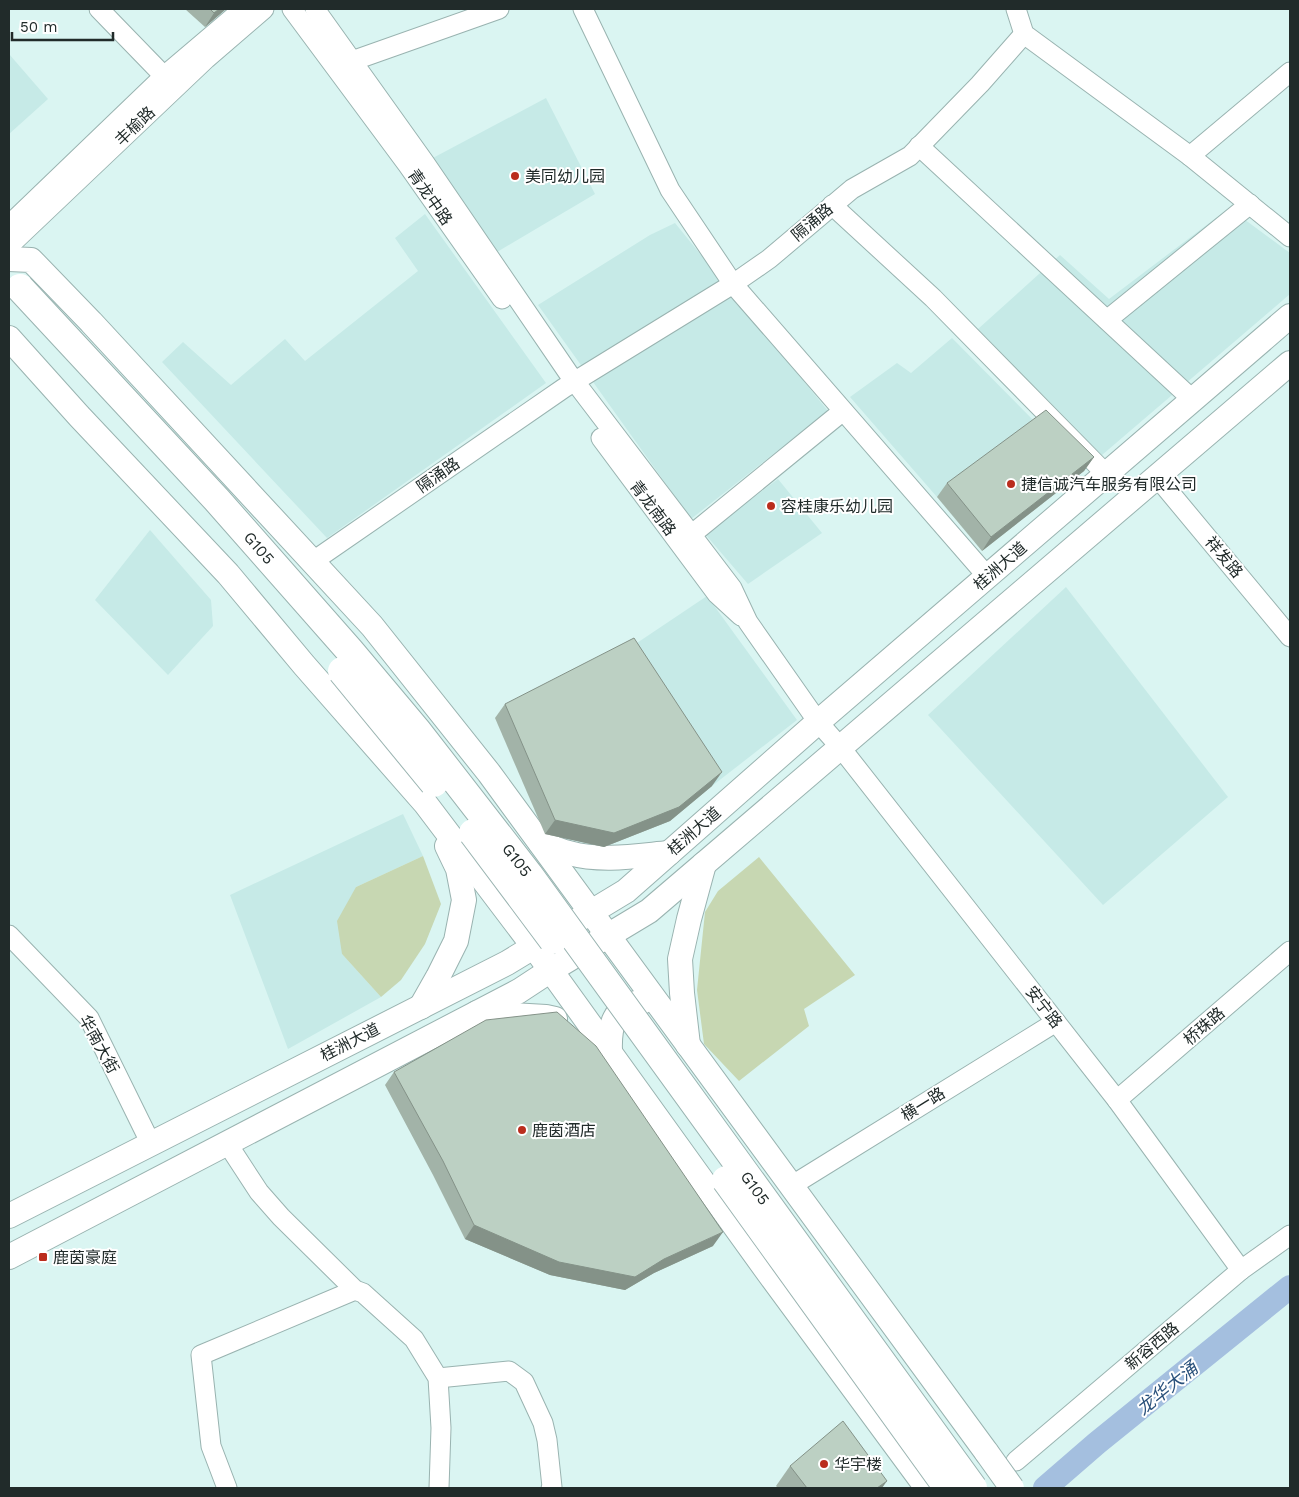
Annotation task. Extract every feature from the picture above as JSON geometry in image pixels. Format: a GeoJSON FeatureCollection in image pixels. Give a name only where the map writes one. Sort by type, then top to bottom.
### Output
{"type":"FeatureCollection","features":[{"type":"Feature","properties":{"kind":"highway","name":"G105"},"geometry":{"type":"LineString","coordinates":[[13,289],[183,489],[319,643],[444,795],[560,949],[948,1488]]}},
{"type":"Feature","properties":{"kind":"highway","name":"G105"},"geometry":{"type":"LineString","coordinates":[[13,289],[217,500],[350,651],[418,732],[529,875],[973,1488]]}},
{"type":"Feature","properties":{"kind":"main road"},"geometry":{"type":"LineString","coordinates":[[9,259],[31,260],[91,322],[372,626],[510,801],[1012,1488]]}},
{"type":"Feature","properties":{"kind":"main road","name":"桂洲大道"},"geometry":{"type":"LineString","coordinates":[[9,1216],[507,963],[626,891],[818,722],[1290,316]]}},
{"type":"Feature","properties":{"kind":"main road"},"geometry":{"type":"LineString","coordinates":[[10,343],[228,574],[304,665],[425,803],[551,970],[770,1275],[927,1488]]}},
{"type":"Feature","properties":{"kind":"main road","name":"桂洲大道"},"geometry":{"type":"LineString","coordinates":[[9,1257],[519,991],[649,911],[1290,363]]}},
{"type":"Feature","properties":{"kind":"main road"},"geometry":{"type":"LineString","coordinates":[[459,848],[477,850],[493,845],[502,839],[509,827],[510,801]]}},
{"type":"Feature","properties":{"kind":"main road"},"geometry":{"type":"LineString","coordinates":[[421,1007],[456,941],[464,900],[458,869],[425,803]]}},
{"type":"Feature","properties":{"kind":"main road"},"geometry":{"type":"LineString","coordinates":[[540,842],[568,853],[594,858],[624,858],[669,853]]}},
{"type":"Feature","properties":{"kind":"main road"},"geometry":{"type":"LineString","coordinates":[[688,1046],[680,959],[688,919],[704,864]]}},
{"type":"Feature","properties":{"kind":"main road"},"geometry":{"type":"LineString","coordinates":[[608,1048],[609,1034],[614,1018],[620,1009],[639,1002],[658,1005]]}},
{"type":"Feature","properties":{"kind":"main road"},"geometry":{"type":"LineString","coordinates":[[477,1013],[546,1017],[566,1022],[608,1048]]}},
{"type":"Feature","properties":{"kind":"street"},"geometry":{"type":"LineString","coordinates":[[98,9],[164,76]]}},
{"type":"Feature","properties":{"kind":"street","name":"丰榆路"},"geometry":{"type":"LineString","coordinates":[[9,225],[164,76],[243,9]]}},
{"type":"Feature","properties":{"kind":"street","name":"丰榆路"},"geometry":{"type":"LineString","coordinates":[[9,246],[206,59],[264,9]]}},
{"type":"Feature","properties":{"kind":"street","name":"青龙中路"},"geometry":{"type":"LineString","coordinates":[[292,9],[570,385]]}},
{"type":"Feature","properties":{"kind":"street","name":"青龙中路"},"geometry":{"type":"LineString","coordinates":[[315,9],[425,163],[570,385]]}},
{"type":"Feature","properties":{"kind":"street"},"geometry":{"type":"LineString","coordinates":[[352,61],[499,9]]}},
{"type":"Feature","properties":{"kind":"street"},"geometry":{"type":"LineString","coordinates":[[583,9],[670,190],[733,284],[987,576]]}},
{"type":"Feature","properties":{"kind":"street"},"geometry":{"type":"LineString","coordinates":[[1016,9],[1024,34],[1190,156],[1290,237]]}},
{"type":"Feature","properties":{"kind":"street","name":"隔涌路"},"geometry":{"type":"LineString","coordinates":[[312,562],[570,385],[733,284],[768,259],[852,189],[910,156],[980,84],[1024,34]]}},
{"type":"Feature","properties":{"kind":"street"},"geometry":{"type":"LineString","coordinates":[[1190,156],[1290,72]]}},
{"type":"Feature","properties":{"kind":"street"},"geometry":{"type":"LineString","coordinates":[[919,146],[1193,400]]}},
{"type":"Feature","properties":{"kind":"street"},"geometry":{"type":"LineString","coordinates":[[1107,320],[1250,204]]}},
{"type":"Feature","properties":{"kind":"street"},"geometry":{"type":"LineString","coordinates":[[832,205],[933,298],[1106,474]]}},
{"type":"Feature","properties":{"kind":"street","name":"青龙南路"},"geometry":{"type":"LineString","coordinates":[[570,385],[732,588],[748,622],[818,722],[841,748]]}},
{"type":"Feature","properties":{"kind":"street","name":"青龙南路"},"geometry":{"type":"LineString","coordinates":[[570,385],[718,594],[748,622]]}},
{"type":"Feature","properties":{"kind":"street"},"geometry":{"type":"LineString","coordinates":[[691,535],[843,411]]}},
{"type":"Feature","properties":{"kind":"street","name":"祥发路"},"geometry":{"type":"LineString","coordinates":[[1157,477],[1290,637]]}},
{"type":"Feature","properties":{"kind":"street","name":"安宁路"},"geometry":{"type":"LineString","coordinates":[[841,748],[1118,1100],[1241,1270]]}},
{"type":"Feature","properties":{"kind":"street","name":"华南大街"},"geometry":{"type":"LineString","coordinates":[[9,935],[89,1018],[151,1144]]}},
{"type":"Feature","properties":{"kind":"street","name":"桥珠路"},"geometry":{"type":"LineString","coordinates":[[1118,1100],[1290,951]]}},
{"type":"Feature","properties":{"kind":"street","name":"横一路"},"geometry":{"type":"LineString","coordinates":[[791,1186],[1056,1022]]}},
{"type":"Feature","properties":{"kind":"street"},"geometry":{"type":"LineString","coordinates":[[227,1143],[259,1192],[281,1217],[355,1290],[363,1293],[414,1339],[438,1378],[441,1428],[439,1488]]}},
{"type":"Feature","properties":{"kind":"street","name":"新容西路"},"geometry":{"type":"LineString","coordinates":[[1016,1461],[1241,1270],[1290,1235]]}},
{"type":"Feature","properties":{"kind":"street"},"geometry":{"type":"LineString","coordinates":[[227,1488],[211,1446],[201,1355],[355,1290]]}},
{"type":"Feature","properties":{"kind":"street"},"geometry":{"type":"LineString","coordinates":[[438,1378],[509,1371],[524,1382],[543,1423],[551,1467],[551,1488]]}},
{"type":"Feature","properties":{"kind":"shaded area"},"geometry":{"type":"Polygon","coordinates":[[[9,54],[48,99],[9,134],[9,54]]]}},
{"type":"Feature","properties":{"kind":"shaded area","name":"美同幼儿园"},"geometry":{"type":"Polygon","coordinates":[[[546,98],[595,194],[497,252],[431,159],[546,98]]]}},
{"type":"Feature","properties":{"kind":"shaded area"},"geometry":{"type":"Polygon","coordinates":[[[1229,208],[1290,253],[1290,294],[1102,455],[978,329],[1060,255],[1109,299],[1229,208]]]}},
{"type":"Feature","properties":{"kind":"shaded area"},"geometry":{"type":"Polygon","coordinates":[[[425,214],[546,383],[327,538],[162,362],[183,342],[231,385],[285,339],[305,361],[418,271],[395,238],[425,214]]]}},
{"type":"Feature","properties":{"kind":"shaded area"},"geometry":{"type":"Polygon","coordinates":[[[675,223],[828,411],[691,519],[538,305],[650,235],[675,223]]]}},
{"type":"Feature","properties":{"kind":"shaded area"},"geometry":{"type":"Polygon","coordinates":[[[952,338],[1037,424],[937,497],[850,397],[897,363],[911,373],[952,338]]]}},
{"type":"Feature","properties":{"kind":"shaded area","name":"容桂康乐幼儿园"},"geometry":{"type":"Polygon","coordinates":[[[778,479],[822,533],[748,584],[705,534],[778,479]]]}},
{"type":"Feature","properties":{"kind":"shaded area"},"geometry":{"type":"Polygon","coordinates":[[[150,530],[211,600],[213,626],[168,675],[95,600],[150,530]]]}},
{"type":"Feature","properties":{"kind":"shaded area"},"geometry":{"type":"Polygon","coordinates":[[[1066,587],[1228,797],[1103,905],[928,715],[1066,587]]]}},
{"type":"Feature","properties":{"kind":"shaded area"},"geometry":{"type":"Polygon","coordinates":[[[707,596],[797,720],[712,786],[625,651],[707,596]]]}},
{"type":"Feature","properties":{"kind":"shaded area"},"geometry":{"type":"Polygon","coordinates":[[[403,814],[423,856],[356,887],[342,954],[381,997],[288,1049],[230,895],[403,814]]]}},
{"type":"Feature","properties":{"kind":"green space"},"geometry":{"type":"Polygon","coordinates":[[[423,856],[441,904],[425,944],[401,980],[381,997],[342,954],[337,921],[356,887],[423,856]]]}},
{"type":"Feature","properties":{"kind":"green space"},"geometry":{"type":"Polygon","coordinates":[[[759,857],[855,975],[804,1009],[809,1026],[739,1081],[704,1044],[697,990],[705,912],[718,891],[759,857]]]}},
{"type":"Feature","properties":{"kind":"building"},"geometry":{"type":"Polygon","coordinates":[[[210,9],[219,9],[214,13],[210,9]]]}},
{"type":"Feature","properties":{"kind":"building","name":"捷信诚汽车服务有限公司"},"geometry":{"type":"Polygon","coordinates":[[[1046,410],[1094,457],[991,537],[947,483],[1046,410]]]}},
{"type":"Feature","properties":{"kind":"building"},"geometry":{"type":"Polygon","coordinates":[[[634,638],[722,772],[679,807],[614,833],[555,820],[505,704],[634,638]]]}},
{"type":"Feature","properties":{"kind":"building","name":"鹿茵酒店"},"geometry":{"type":"Polygon","coordinates":[[[557,1012],[596,1046],[723,1232],[664,1259],[635,1277],[559,1262],[474,1225],[443,1161],[394,1072],[486,1020],[557,1012]]]}},
{"type":"Feature","properties":{"kind":"building"},"geometry":{"type":"Polygon","coordinates":[[[843,1421],[887,1481],[877,1488],[807,1488],[790,1466],[843,1421]]]}},
{"type":"Feature","properties":{"kind":"waterway","name":"龙华大涌"},"geometry":{"type":"LineString","coordinates":[[1045,1488],[1097,1443],[1290,1287]]}},
{"type":"Feature","properties":{"kind":"place","name":"美同幼儿园"},"geometry":{"type":"Point","coordinates":[515,176]}},
{"type":"Feature","properties":{"kind":"place","name":"捷信诚汽车服务有限公司"},"geometry":{"type":"Point","coordinates":[1011,484]}},
{"type":"Feature","properties":{"kind":"place","name":"容桂康乐幼儿园"},"geometry":{"type":"Point","coordinates":[771,506]}},
{"type":"Feature","properties":{"kind":"place","name":"鹿茵酒店"},"geometry":{"type":"Point","coordinates":[522,1130]}},
{"type":"Feature","properties":{"kind":"place","name":"鹿茵豪庭"},"geometry":{"type":"Point","coordinates":[43,1257]}},
{"type":"Feature","properties":{"kind":"place","name":"华宇楼"},"geometry":{"type":"Point","coordinates":[824,1464]}}]}
